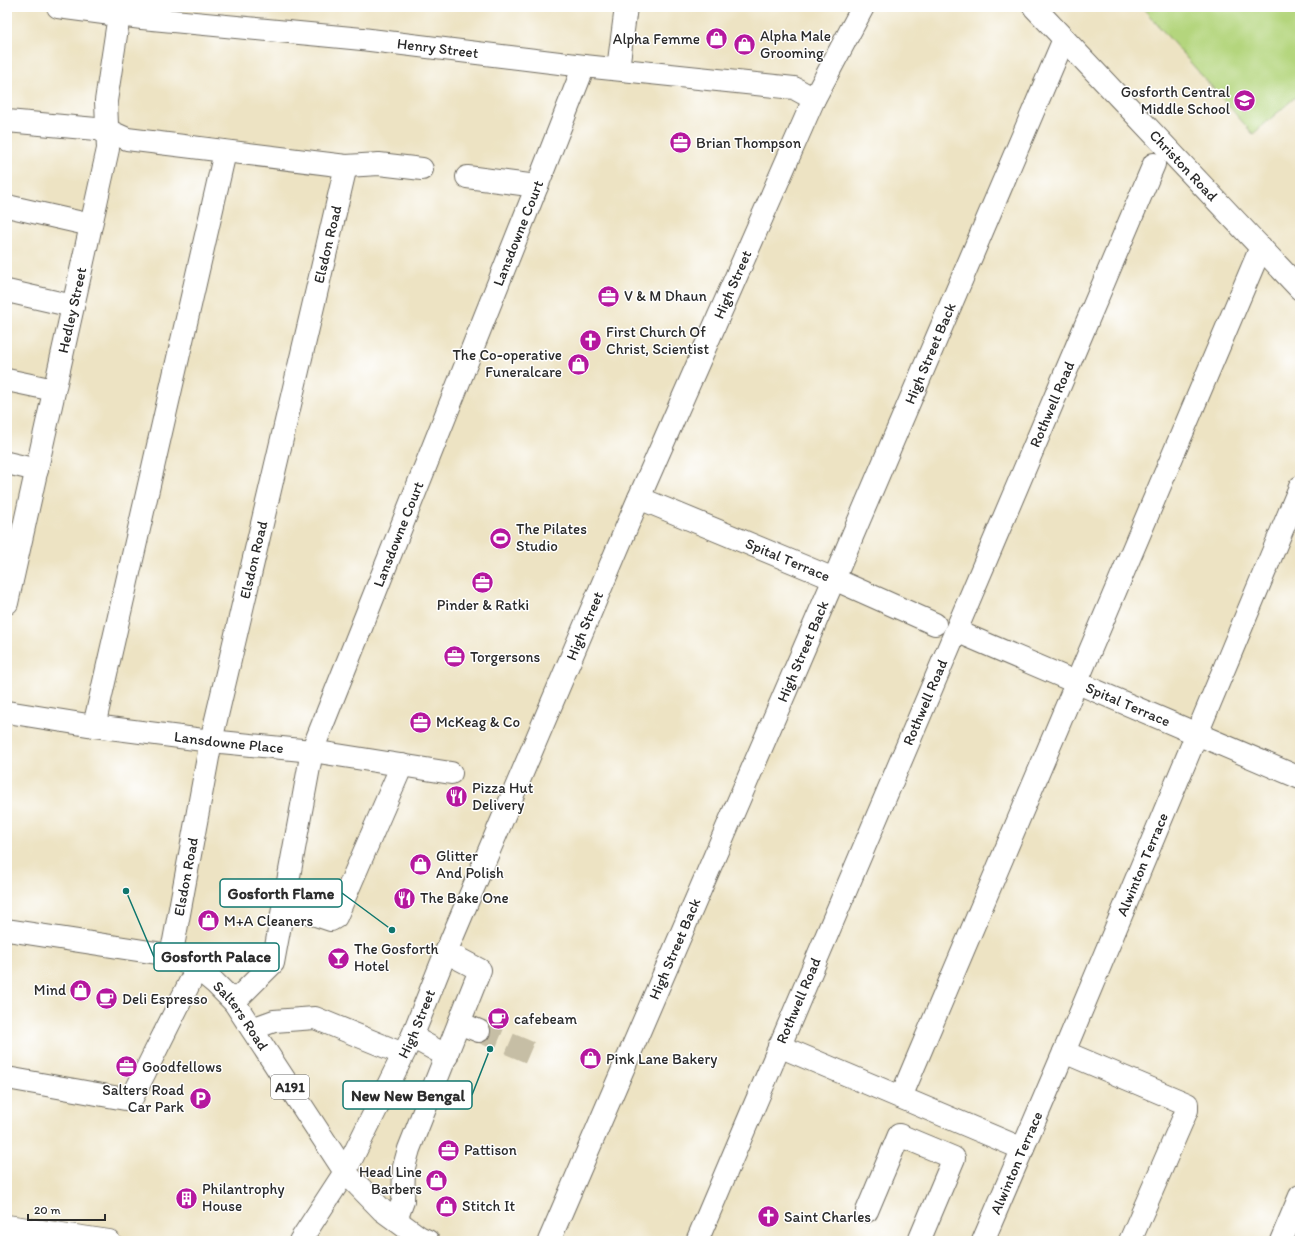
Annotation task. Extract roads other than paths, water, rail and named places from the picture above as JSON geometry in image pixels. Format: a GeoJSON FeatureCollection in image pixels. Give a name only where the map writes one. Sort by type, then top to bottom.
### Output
{"type":"FeatureCollection","features":[{"type":"Feature","properties":{"kind":"street","name":"Henry Street"},"geometry":{"type":"LineString","coordinates":[[58,7],[119,15],[143,12],[584,66],[794,88],[814,99]]}},
{"type":"Feature","properties":{"kind":"street"},"geometry":{"type":"LineString","coordinates":[[618,69],[626,7]]}},
{"type":"Feature","properties":{"kind":"street","name":"High Street"},"geometry":{"type":"LineString","coordinates":[[300,1241],[345,1172],[407,1046],[639,498],[814,99],[863,7]]}},
{"type":"Feature","properties":{"kind":"street","name":"Christon Road"},"geometry":{"type":"LineString","coordinates":[[1034,7],[1261,248],[1292,268],[1300,289]]}},
{"type":"Feature","properties":{"kind":"street","name":"Hedley Street"},"geometry":{"type":"LineString","coordinates":[[7,603],[13,553],[37,470],[108,149],[106,102],[119,15]]}},
{"type":"Feature","properties":{"kind":"street","name":"High Street Back"},"geometry":{"type":"LineString","coordinates":[[549,1241],[834,579],[1064,39]]}},
{"type":"Feature","properties":{"kind":"street","name":"Lansdowne Court"},"geometry":{"type":"LineString","coordinates":[[234,1002],[273,963],[312,751],[538,186],[584,66]]}},
{"type":"Feature","properties":{"kind":"street"},"geometry":{"type":"LineString","coordinates":[[7,121],[107,130],[127,139],[346,166],[379,164],[422,169]]}},
{"type":"Feature","properties":{"kind":"street"},"geometry":{"type":"LineString","coordinates":[[94,726],[225,152]]}},
{"type":"Feature","properties":{"kind":"street","name":"Rothwell Road"},"geometry":{"type":"LineString","coordinates":[[697,1241],[1154,164]]}},
{"type":"Feature","properties":{"kind":"street","name":"Elsdon Road"},"geometry":{"type":"LineString","coordinates":[[170,955],[174,941],[211,741],[346,166]]}},
{"type":"Feature","properties":{"kind":"street"},"geometry":{"type":"LineString","coordinates":[[467,177],[538,186]]}},
{"type":"Feature","properties":{"kind":"street"},"geometry":{"type":"LineString","coordinates":[[7,206],[91,225]]}},
{"type":"Feature","properties":{"kind":"street"},"geometry":{"type":"LineString","coordinates":[[901,1097],[1261,248]]}},
{"type":"Feature","properties":{"kind":"street"},"geometry":{"type":"LineString","coordinates":[[7,291],[73,306]]}},
{"type":"Feature","properties":{"kind":"street"},"geometry":{"type":"LineString","coordinates":[[7,380],[54,390]]}},
{"type":"Feature","properties":{"kind":"street"},"geometry":{"type":"LineString","coordinates":[[7,463],[37,470]]}},
{"type":"Feature","properties":{"kind":"street","name":"Alwinton Terrace"},"geometry":{"type":"LineString","coordinates":[[983,1241],[1064,1052],[1300,487]]}},
{"type":"Feature","properties":{"kind":"street","name":"Spital Terrace"},"geometry":{"type":"LineString","coordinates":[[639,498],[834,579],[935,624]]}},
{"type":"Feature","properties":{"kind":"street","name":"Spital Terrace"},"geometry":{"type":"LineString","coordinates":[[956,632],[1300,778]]}},
{"type":"Feature","properties":{"kind":"street","name":"Lansdowne Place"},"geometry":{"type":"LineString","coordinates":[[7,712],[94,726],[211,741],[312,751],[451,772]]}},
{"type":"Feature","properties":{"kind":"street"},"geometry":{"type":"LineString","coordinates":[[283,904],[331,920],[336,917],[402,765]]}},
{"type":"Feature","properties":{"kind":"street","name":"Salters Road"},"geometry":{"type":"LineString","coordinates":[[7,930],[170,955],[197,968],[234,1002],[345,1172]]}},
{"type":"Feature","properties":{"kind":"street"},"geometry":{"type":"LineString","coordinates":[[396,1220],[403,1201],[404,1167],[409,1149],[447,1056],[469,1027],[480,970],[446,952]]}},
{"type":"Feature","properties":{"kind":"street"},"geometry":{"type":"LineString","coordinates":[[7,1078],[131,1100],[197,968]]}},
{"type":"Feature","properties":{"kind":"street"},"geometry":{"type":"LineString","coordinates":[[252,1029],[274,1021],[315,1018],[407,1046],[447,1056]]}},
{"type":"Feature","properties":{"kind":"street"},"geometry":{"type":"LineString","coordinates":[[779,1046],[1023,1149]]}},
{"type":"Feature","properties":{"kind":"street"},"geometry":{"type":"LineString","coordinates":[[1064,1052],[1187,1104],[1186,1110],[1130,1241]]}},
{"type":"Feature","properties":{"kind":"street"},"geometry":{"type":"LineString","coordinates":[[867,1211],[900,1135],[954,1158],[919,1241]]}},
{"type":"Feature","properties":{"kind":"street","name":"A191"},"geometry":{"type":"LineString","coordinates":[[345,1172],[382,1210],[421,1240]]}},
{"type":"Feature","properties":{"kind":"street"},"geometry":{"type":"LineString","coordinates":[[1281,1241],[1300,1196]]}},
{"type":"Feature","properties":{"kind":"street"},"geometry":{"type":"LineString","coordinates":[[7,1226],[109,1241]]}},
{"type":"Feature","properties":{"kind":"tunnel"},"geometry":{"type":"LineString","coordinates":[[479,1031],[538,1056]]}},
{"type":"Feature","properties":{"kind":"place","name":"Alpha Femme"},"geometry":{"type":"Point","coordinates":[716,39]}},
{"type":"Feature","properties":{"kind":"place","name":"Alpha Male Grooming"},"geometry":{"type":"Point","coordinates":[745,45]}},
{"type":"Feature","properties":{"kind":"place","name":"Gosforth Central Middle School"},"geometry":{"type":"Point","coordinates":[1245,101]}},
{"type":"Feature","properties":{"kind":"place","name":"Brian Thompson"},"geometry":{"type":"Point","coordinates":[681,143]}},
{"type":"Feature","properties":{"kind":"place","name":"V & M Dhaun"},"geometry":{"type":"Point","coordinates":[609,296]}},
{"type":"Feature","properties":{"kind":"place","name":"First Church Of Christ, Scientist"},"geometry":{"type":"Point","coordinates":[590,341]}},
{"type":"Feature","properties":{"kind":"place","name":"The Co-operative Funeralcare"},"geometry":{"type":"Point","coordinates":[578,364]}},
{"type":"Feature","properties":{"kind":"place","name":"The Pilates Studio"},"geometry":{"type":"Point","coordinates":[501,538]}},
{"type":"Feature","properties":{"kind":"place","name":"Pinder & Ratki"},"geometry":{"type":"Point","coordinates":[483,582]}},
{"type":"Feature","properties":{"kind":"place","name":"Torgersons"},"geometry":{"type":"Point","coordinates":[454,657]}},
{"type":"Feature","properties":{"kind":"place","name":"McKeag & Co"},"geometry":{"type":"Point","coordinates":[421,722]}},
{"type":"Feature","properties":{"kind":"place","name":"Pizza Hut Delivery"},"geometry":{"type":"Point","coordinates":[457,797]}},
{"type":"Feature","properties":{"kind":"place","name":"Glitter And Polish"},"geometry":{"type":"Point","coordinates":[420,865]}},
{"type":"Feature","properties":{"kind":"place","name":"Gosforth Palace"},"geometry":{"type":"Point","coordinates":[126,891]}},
{"type":"Feature","properties":{"kind":"place","name":"The Bake One"},"geometry":{"type":"Point","coordinates":[405,898]}},
{"type":"Feature","properties":{"kind":"place","name":"M+A Cleaners"},"geometry":{"type":"Point","coordinates":[209,921]}},
{"type":"Feature","properties":{"kind":"place","name":"Gosforth Flame"},"geometry":{"type":"Point","coordinates":[392,930]}},
{"type":"Feature","properties":{"kind":"place","name":"The Gosforth Hotel"},"geometry":{"type":"Point","coordinates":[339,958]}},
{"type":"Feature","properties":{"kind":"place","name":"Mind"},"geometry":{"type":"Point","coordinates":[81,990]}},
{"type":"Feature","properties":{"kind":"place","name":"Deli Espresso"},"geometry":{"type":"Point","coordinates":[106,999]}},
{"type":"Feature","properties":{"kind":"place","name":"cafebeam"},"geometry":{"type":"Point","coordinates":[499,1019]}},
{"type":"Feature","properties":{"kind":"place","name":"New New Bengal"},"geometry":{"type":"Point","coordinates":[490,1049]}},
{"type":"Feature","properties":{"kind":"place","name":"Pink Lane Bakery"},"geometry":{"type":"Point","coordinates":[590,1059]}},
{"type":"Feature","properties":{"kind":"place","name":"Goodfellows"},"geometry":{"type":"Point","coordinates":[126,1067]}},
{"type":"Feature","properties":{"kind":"place","name":"Salters Road Car Park"},"geometry":{"type":"Point","coordinates":[200,1099]}},
{"type":"Feature","properties":{"kind":"place","name":"Pattison"},"geometry":{"type":"Point","coordinates":[448,1150]}},
{"type":"Feature","properties":{"kind":"place","name":"Head Line Barbers"},"geometry":{"type":"Point","coordinates":[437,1181]}},
{"type":"Feature","properties":{"kind":"place","name":"Philantrophy House"},"geometry":{"type":"Point","coordinates":[186,1198]}},
{"type":"Feature","properties":{"kind":"place","name":"Stitch It"},"geometry":{"type":"Point","coordinates":[447,1206]}},
{"type":"Feature","properties":{"kind":"place","name":"Saint Charles"},"geometry":{"type":"Point","coordinates":[769,1217]}}]}
